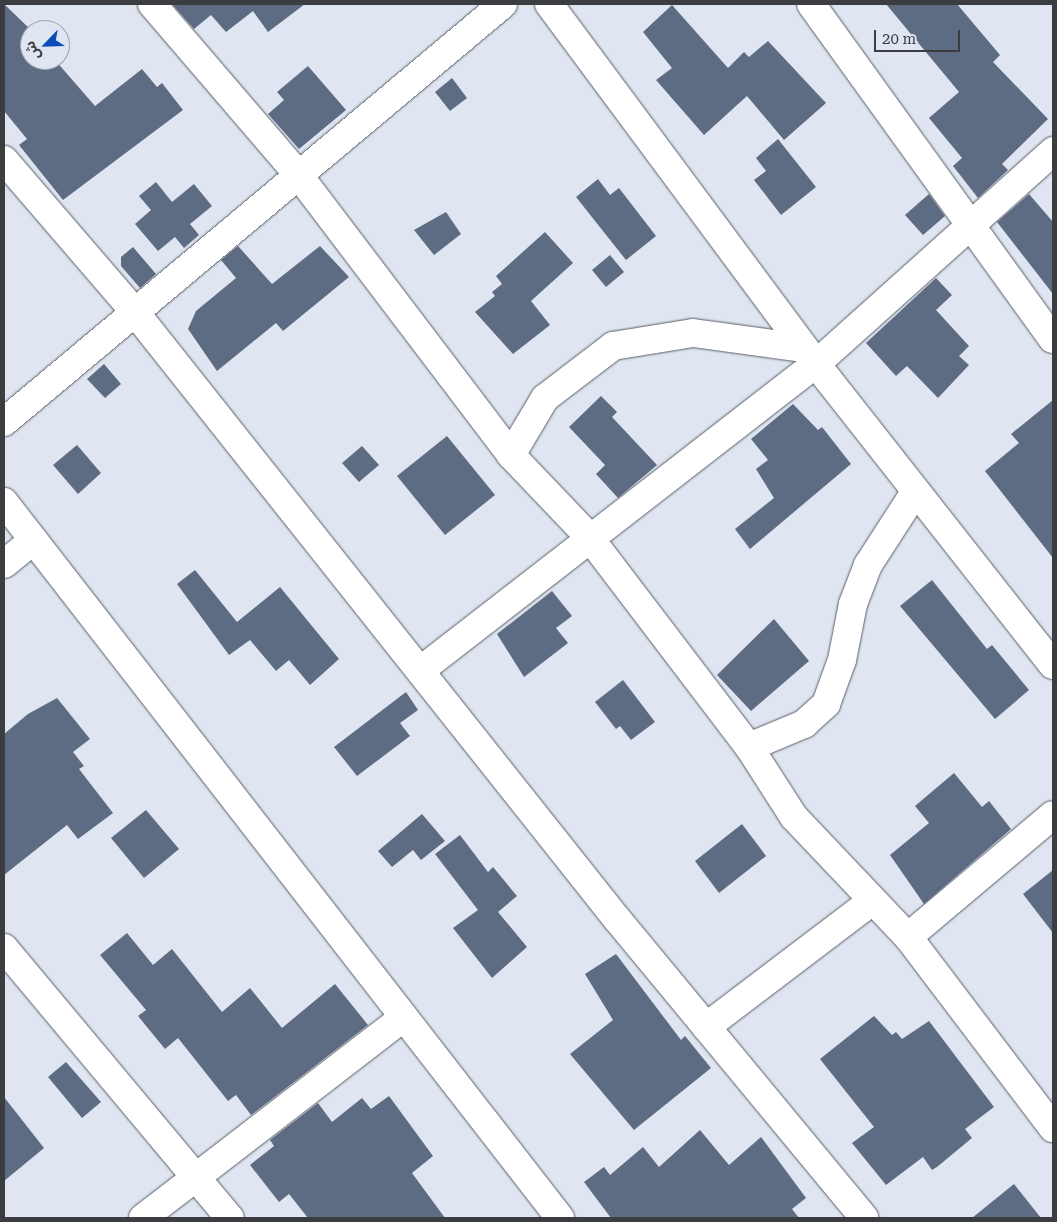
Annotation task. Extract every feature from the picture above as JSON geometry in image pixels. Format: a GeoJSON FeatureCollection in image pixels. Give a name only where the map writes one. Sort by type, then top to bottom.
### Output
{"type":"FeatureCollection","features":[{"type":"Feature","properties":{"kind":"street"},"geometry":{"type":"LineString","coordinates":[[152,4],[297,173],[512,455],[589,537],[749,747],[794,817],[908,937],[1053,1128]]}},
{"type":"Feature","properties":{"kind":"street"},"geometry":{"type":"LineString","coordinates":[[4,422],[297,173],[503,4]]}},
{"type":"Feature","properties":{"kind":"street"},"geometry":{"type":"LineString","coordinates":[[549,4],[810,356],[1053,666]]}},
{"type":"Feature","properties":{"kind":"street"},"geometry":{"type":"LineString","coordinates":[[811,4],[970,227],[1053,339]]}},
{"type":"Feature","properties":{"kind":"street"},"geometry":{"type":"LineString","coordinates":[[422,670],[589,537],[970,227],[1053,151]]}},
{"type":"Feature","properties":{"kind":"street"},"geometry":{"type":"LineString","coordinates":[[4,160],[134,311],[706,1027],[864,1218]]}},
{"type":"Feature","properties":{"kind":"street"},"geometry":{"type":"LineString","coordinates":[[512,455],[545,398],[613,346],[693,333],[810,356]]}},
{"type":"Feature","properties":{"kind":"street"},"geometry":{"type":"LineString","coordinates":[[749,747],[804,724],[826,704],[842,660],[853,604],[868,565],[915,492]]}},
{"type":"Feature","properties":{"kind":"street"},"geometry":{"type":"LineString","coordinates":[[4,502],[560,1218]]}},
{"type":"Feature","properties":{"kind":"street"},"geometry":{"type":"LineString","coordinates":[[4,564],[34,540]]}},
{"type":"Feature","properties":{"kind":"street"},"geometry":{"type":"LineString","coordinates":[[908,937],[1053,815]]}},
{"type":"Feature","properties":{"kind":"street"},"geometry":{"type":"LineString","coordinates":[[706,1027],[872,901]]}},
{"type":"Feature","properties":{"kind":"street"},"geometry":{"type":"LineString","coordinates":[[4,948],[230,1218]]}},
{"type":"Feature","properties":{"kind":"street"},"geometry":{"type":"LineString","coordinates":[[143,1218],[404,1017]]}},
{"type":"Feature","properties":{"kind":"building"},"geometry":{"type":"Polygon","coordinates":[[[4,4],[21,20],[20,70],[64,70],[95,106],[142,69],[157,87],[162,83],[183,110],[63,200],[19,145],[27,139],[4,111],[4,4]]]}},
{"type":"Feature","properties":{"kind":"building"},"geometry":{"type":"Polygon","coordinates":[[[172,4],[305,4],[268,32],[253,11],[226,32],[211,15],[194,29],[172,4]]]}},
{"type":"Feature","properties":{"kind":"building"},"geometry":{"type":"Polygon","coordinates":[[[886,4],[957,4],[1000,55],[993,62],[1048,119],[1002,164],[1008,170],[978,198],[953,166],[962,158],[929,118],[959,92],[886,4]]]}},
{"type":"Feature","properties":{"kind":"building"},"geometry":{"type":"Polygon","coordinates":[[[672,5],[728,68],[744,52],[749,57],[768,41],[826,103],[784,140],[747,96],[704,135],[656,80],[672,68],[643,32],[672,5]]]}},
{"type":"Feature","properties":{"kind":"building"},"geometry":{"type":"Polygon","coordinates":[[[308,66],[346,110],[299,149],[268,114],[284,100],[277,92],[308,66]]]}},
{"type":"Feature","properties":{"kind":"building"},"geometry":{"type":"Polygon","coordinates":[[[452,78],[467,98],[450,111],[435,92],[452,78]]]}},
{"type":"Feature","properties":{"kind":"building"},"geometry":{"type":"Polygon","coordinates":[[[778,139],[816,187],[781,215],[754,180],[766,171],[756,158],[778,139]]]}},
{"type":"Feature","properties":{"kind":"building"},"geometry":{"type":"Polygon","coordinates":[[[598,179],[610,195],[619,188],[656,236],[626,260],[576,197],[598,179]]]}},
{"type":"Feature","properties":{"kind":"building"},"geometry":{"type":"Polygon","coordinates":[[[156,182],[172,202],[194,184],[212,206],[190,224],[199,235],[184,248],[175,237],[158,251],[135,224],[151,210],[139,196],[156,182]]]}},
{"type":"Feature","properties":{"kind":"building"},"geometry":{"type":"Polygon","coordinates":[[[929,194],[945,216],[923,235],[905,215],[929,194]]]}},
{"type":"Feature","properties":{"kind":"building"},"geometry":{"type":"Polygon","coordinates":[[[1029,194],[1053,222],[1053,294],[997,222],[1029,194]]]}},
{"type":"Feature","properties":{"kind":"building"},"geometry":{"type":"Polygon","coordinates":[[[446,212],[461,234],[434,255],[414,230],[446,212]]]}},
{"type":"Feature","properties":{"kind":"building"},"geometry":{"type":"Polygon","coordinates":[[[545,232],[573,263],[531,301],[550,325],[513,354],[475,312],[495,296],[492,292],[502,284],[496,276],[545,232]]]}},
{"type":"Feature","properties":{"kind":"building"},"geometry":{"type":"Polygon","coordinates":[[[238,246],[272,284],[320,246],[349,277],[283,331],[276,323],[217,371],[188,329],[196,311],[236,278],[221,260],[238,246]]]}},
{"type":"Feature","properties":{"kind":"building"},"geometry":{"type":"Polygon","coordinates":[[[133,247],[156,274],[140,288],[121,266],[121,257],[133,247]]]}},
{"type":"Feature","properties":{"kind":"building"},"geometry":{"type":"Polygon","coordinates":[[[610,255],[624,272],[606,287],[592,270],[610,255]]]}},
{"type":"Feature","properties":{"kind":"building"},"geometry":{"type":"Polygon","coordinates":[[[936,278],[952,295],[936,310],[969,346],[959,356],[969,365],[938,398],[907,366],[896,376],[866,343],[936,278]]]}},
{"type":"Feature","properties":{"kind":"building"},"geometry":{"type":"Polygon","coordinates":[[[104,364],[121,384],[105,398],[87,379],[104,364]]]}},
{"type":"Feature","properties":{"kind":"building"},"geometry":{"type":"Polygon","coordinates":[[[601,396],[617,412],[612,417],[657,465],[618,498],[596,474],[605,465],[569,427],[601,396]]]}},
{"type":"Feature","properties":{"kind":"building"},"geometry":{"type":"Polygon","coordinates":[[[1053,400],[1053,558],[985,471],[1019,443],[1011,434],[1053,400]]]}},
{"type":"Feature","properties":{"kind":"building"},"geometry":{"type":"Polygon","coordinates":[[[793,404],[818,430],[822,427],[851,464],[750,549],[735,529],[774,498],[756,469],[768,460],[751,439],[793,404]]]}},
{"type":"Feature","properties":{"kind":"building"},"geometry":{"type":"Polygon","coordinates":[[[447,436],[495,495],[445,535],[397,476],[447,436]]]}},
{"type":"Feature","properties":{"kind":"building"},"geometry":{"type":"Polygon","coordinates":[[[77,445],[101,473],[78,494],[53,465],[77,445]]]}},
{"type":"Feature","properties":{"kind":"building"},"geometry":{"type":"Polygon","coordinates":[[[362,446],[379,465],[359,482],[342,463],[362,446]]]}},
{"type":"Feature","properties":{"kind":"building"},"geometry":{"type":"Polygon","coordinates":[[[195,570],[237,622],[280,587],[339,659],[310,685],[289,660],[276,671],[250,640],[229,655],[177,584],[195,570]]]}},
{"type":"Feature","properties":{"kind":"building"},"geometry":{"type":"Polygon","coordinates":[[[932,580],[987,649],[992,645],[1029,690],[995,719],[900,606],[932,580]]]}},
{"type":"Feature","properties":{"kind":"building"},"geometry":{"type":"Polygon","coordinates":[[[552,591],[572,616],[556,628],[568,643],[524,677],[497,634],[552,591]]]}},
{"type":"Feature","properties":{"kind":"building"},"geometry":{"type":"Polygon","coordinates":[[[774,619],[809,661],[751,711],[717,675],[774,619]]]}},
{"type":"Feature","properties":{"kind":"building"},"geometry":{"type":"Polygon","coordinates":[[[623,680],[655,722],[631,740],[620,726],[616,729],[595,702],[623,680]]]}},
{"type":"Feature","properties":{"kind":"building"},"geometry":{"type":"Polygon","coordinates":[[[406,692],[418,710],[400,723],[410,736],[357,776],[334,747],[406,692]]]}},
{"type":"Feature","properties":{"kind":"building"},"geometry":{"type":"Polygon","coordinates":[[[57,698],[90,739],[73,752],[84,766],[79,769],[113,813],[78,839],[67,825],[4,875],[4,734],[28,714],[57,698]]]}},
{"type":"Feature","properties":{"kind":"building"},"geometry":{"type":"Polygon","coordinates":[[[954,773],[982,807],[989,801],[1011,829],[924,904],[890,855],[929,823],[915,806],[954,773]]]}},
{"type":"Feature","properties":{"kind":"building"},"geometry":{"type":"Polygon","coordinates":[[[146,810],[179,849],[144,878],[111,838],[146,810]]]}},
{"type":"Feature","properties":{"kind":"building"},"geometry":{"type":"Polygon","coordinates":[[[422,814],[445,841],[421,860],[413,850],[392,867],[378,851],[422,814]]]}},
{"type":"Feature","properties":{"kind":"building"},"geometry":{"type":"Polygon","coordinates":[[[742,824],[766,856],[719,893],[695,861],[742,824]]]}},
{"type":"Feature","properties":{"kind":"building"},"geometry":{"type":"Polygon","coordinates":[[[460,835],[488,872],[493,867],[517,896],[498,912],[527,947],[492,978],[453,928],[478,910],[435,854],[460,835]]]}},
{"type":"Feature","properties":{"kind":"building"},"geometry":{"type":"Polygon","coordinates":[[[1053,870],[1053,933],[1023,894],[1053,870]]]}},
{"type":"Feature","properties":{"kind":"building"},"geometry":{"type":"Polygon","coordinates":[[[127,933],[153,965],[172,949],[222,1012],[250,988],[282,1028],[335,984],[368,1025],[251,1115],[236,1095],[228,1101],[178,1038],[165,1049],[138,1016],[146,1010],[100,955],[127,933]]]}},
{"type":"Feature","properties":{"kind":"building"},"geometry":{"type":"Polygon","coordinates":[[[616,954],[681,1040],[685,1036],[711,1068],[634,1130],[570,1054],[613,1020],[585,974],[616,954]]]}},
{"type":"Feature","properties":{"kind":"building"},"geometry":{"type":"Polygon","coordinates":[[[874,1016],[892,1035],[896,1032],[902,1039],[929,1021],[994,1107],[965,1129],[972,1138],[937,1167],[932,1170],[923,1157],[886,1185],[852,1143],[874,1127],[820,1059],[874,1016]]]}},
{"type":"Feature","properties":{"kind":"building"},"geometry":{"type":"Polygon","coordinates":[[[66,1062],[101,1102],[82,1118],[48,1077],[66,1062]]]}},
{"type":"Feature","properties":{"kind":"building"},"geometry":{"type":"Polygon","coordinates":[[[389,1096],[433,1156],[412,1173],[445,1218],[308,1218],[289,1194],[279,1202],[250,1165],[274,1146],[270,1140],[318,1103],[332,1122],[362,1098],[371,1109],[389,1096]]]}},
{"type":"Feature","properties":{"kind":"building"},"geometry":{"type":"Polygon","coordinates":[[[4,1097],[44,1148],[4,1181],[4,1097]]]}},
{"type":"Feature","properties":{"kind":"building"},"geometry":{"type":"Polygon","coordinates":[[[700,1130],[729,1165],[761,1137],[806,1198],[792,1209],[799,1218],[611,1218],[584,1182],[604,1167],[610,1175],[643,1147],[659,1167],[700,1130]]]}},
{"type":"Feature","properties":{"kind":"building"},"geometry":{"type":"Polygon","coordinates":[[[1014,1184],[1041,1218],[972,1218],[1014,1184]]]}}]}
